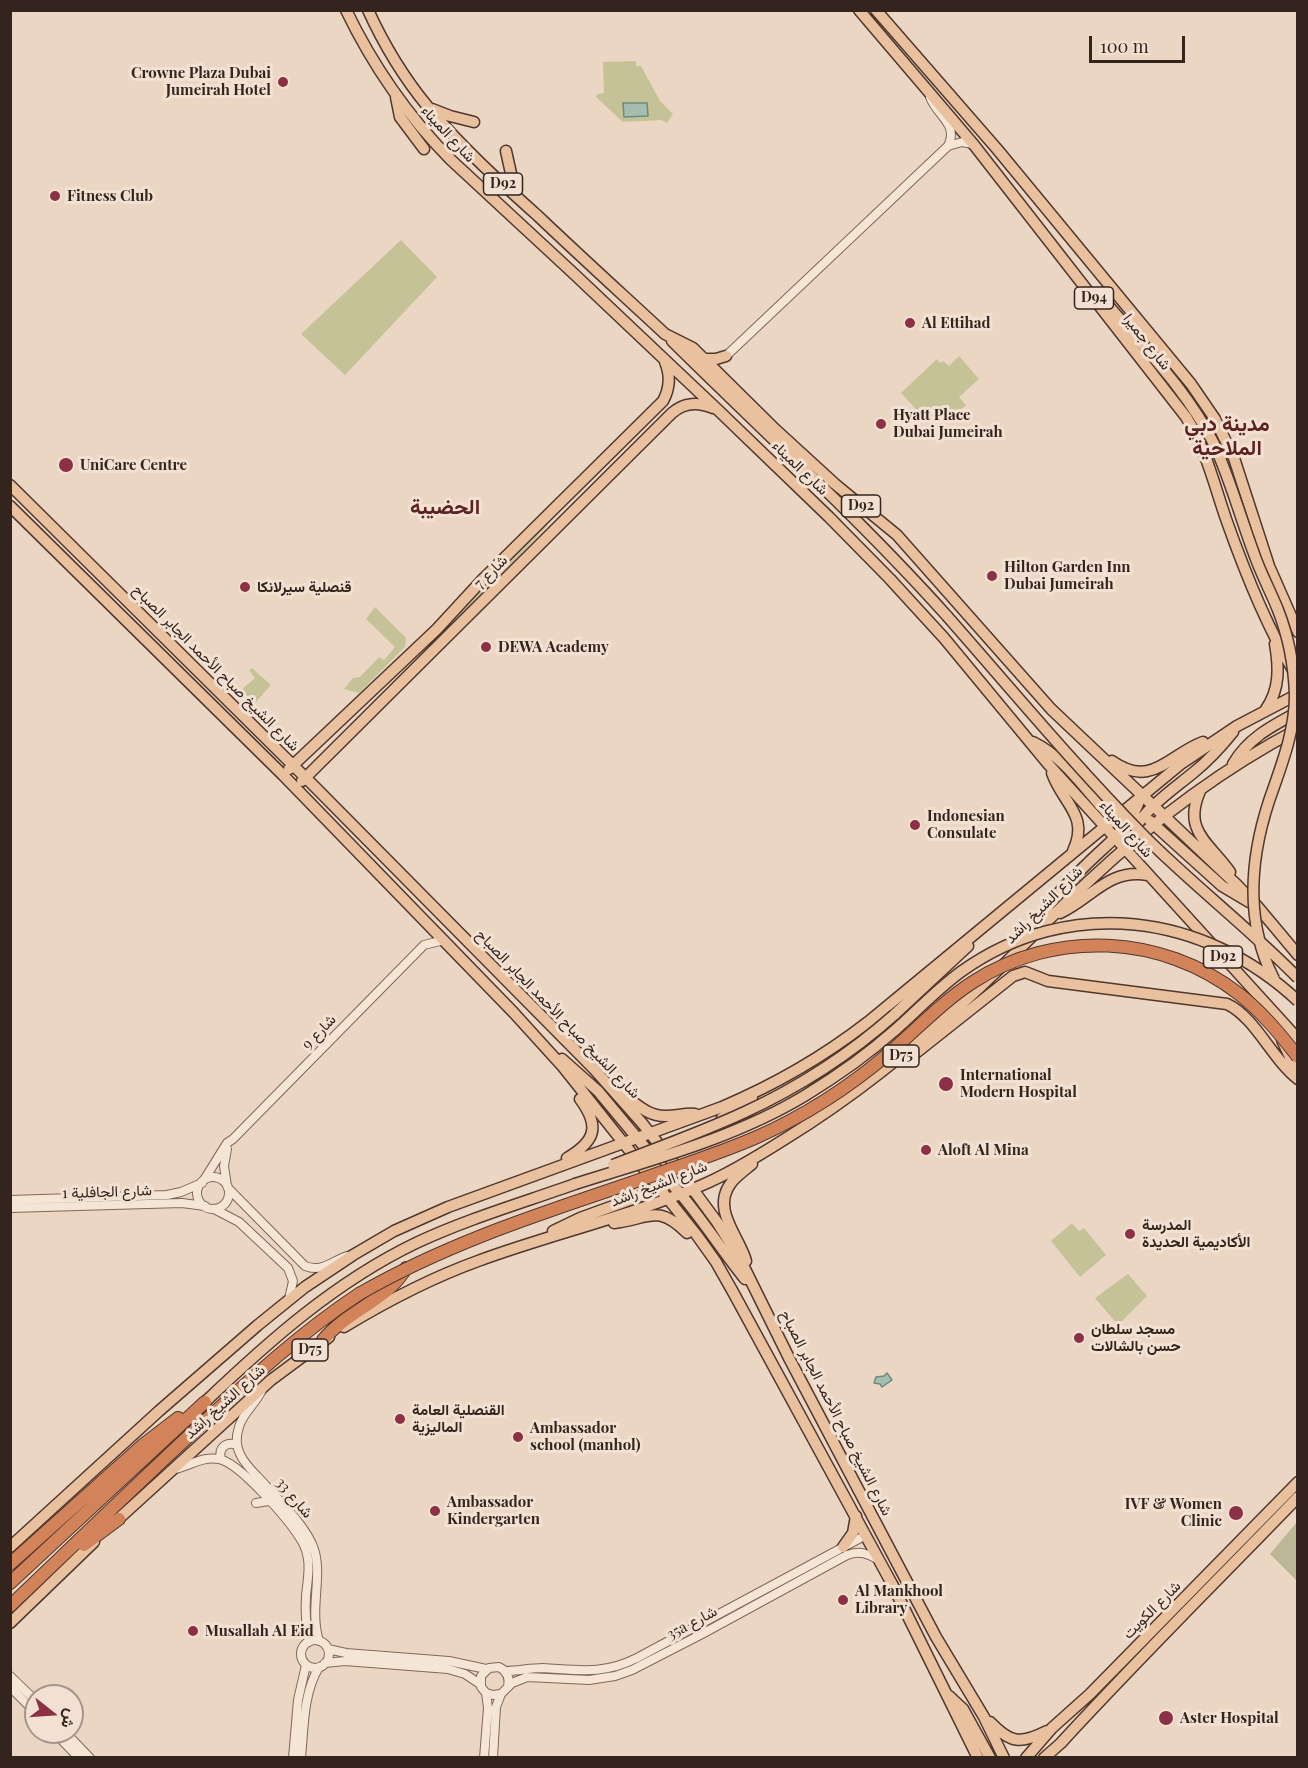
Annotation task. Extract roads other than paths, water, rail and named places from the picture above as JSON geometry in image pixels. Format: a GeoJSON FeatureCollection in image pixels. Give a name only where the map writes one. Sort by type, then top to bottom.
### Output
{"type":"FeatureCollection","features":[{"type":"Feature","properties":{"kind":"highway","name":"شارع الشيخ راشد"},"geometry":{"type":"LineString","coordinates":[[10,1606],[214,1413],[296,1341],[358,1294],[449,1248],[500,1228],[720,1152],[778,1126],[816,1106],[869,1070],[946,1002],[974,981],[1011,962],[1049,950],[1084,945],[1126,947],[1166,956],[1191,965],[1227,985],[1271,1024],[1298,1057]]}},
{"type":"Feature","properties":{"kind":"highway"},"geometry":{"type":"LineString","coordinates":[[323,1340],[348,1316],[396,1284],[406,1268]]}},
{"type":"Feature","properties":{"kind":"highway","name":"شارع الشيخ راشد"},"geometry":{"type":"LineString","coordinates":[[10,1583],[205,1402]]}},
{"type":"Feature","properties":{"kind":"highway"},"geometry":{"type":"LineString","coordinates":[[10,1564],[144,1444],[205,1402]]}},
{"type":"Feature","properties":{"kind":"highway"},"geometry":{"type":"LineString","coordinates":[[45,1574],[119,1519]]}},
{"type":"Feature","properties":{"kind":"main road","name":"شارع الميناء"},"geometry":{"type":"LineString","coordinates":[[346,10],[369,55],[396,97],[420,127],[450,159],[830,517],[944,638],[1049,765],[1108,822],[1115,839],[1298,1039]]}},
{"type":"Feature","properties":{"kind":"main road","name":"شارع الميناء"},"geometry":{"type":"LineString","coordinates":[[368,10],[398,66],[428,107],[469,150],[665,334],[689,346],[705,359],[720,376],[840,489],[889,528],[1051,709],[1237,885],[1298,955]]}},
{"type":"Feature","properties":{"kind":"main road","name":"شارع جميرا"},"geometry":{"type":"LineString","coordinates":[[859,10],[974,145],[1180,408],[1197,435],[1239,555],[1270,626],[1298,677]]}},
{"type":"Feature","properties":{"kind":"main road","name":"شارع جميرا"},"geometry":{"type":"LineString","coordinates":[[876,10],[1005,157],[1203,401],[1215,419],[1234,458],[1269,567],[1298,632]]}},
{"type":"Feature","properties":{"kind":"main road"},"geometry":{"type":"LineString","coordinates":[[396,97],[400,117],[424,149]]}},
{"type":"Feature","properties":{"kind":"main road"},"geometry":{"type":"LineString","coordinates":[[428,107],[474,122]]}},
{"type":"Feature","properties":{"kind":"main road"},"geometry":{"type":"LineString","coordinates":[[506,151],[516,196]]}},
{"type":"Feature","properties":{"kind":"main road"},"geometry":{"type":"LineString","coordinates":[[1065,261],[1086,278],[1177,384],[1201,418],[1226,471],[1258,566],[1278,611],[1290,647],[1295,697],[1291,734],[1262,827],[1255,861],[1253,894],[1256,927],[1266,959],[1276,981],[1298,1008]]}},
{"type":"Feature","properties":{"kind":"main road"},"geometry":{"type":"LineString","coordinates":[[665,334],[882,546],[1124,815],[1298,978]]}},
{"type":"Feature","properties":{"kind":"main road"},"geometry":{"type":"LineString","coordinates":[[705,359],[726,356]]}},
{"type":"Feature","properties":{"kind":"main road"},"geometry":{"type":"LineString","coordinates":[[720,376],[721,365],[726,356]]}},
{"type":"Feature","properties":{"kind":"main road","name":"شارع 7"},"geometry":{"type":"LineString","coordinates":[[283,775],[437,629],[484,579],[663,401],[670,383],[668,368],[663,359]]}},
{"type":"Feature","properties":{"kind":"main road","name":"شارع 7"},"geometry":{"type":"LineString","coordinates":[[295,788],[676,409],[698,404],[719,411]]}},
{"type":"Feature","properties":{"kind":"main road"},"geometry":{"type":"LineString","coordinates":[[796,462],[867,515],[889,528]]}},
{"type":"Feature","properties":{"kind":"main road"},"geometry":{"type":"LineString","coordinates":[[570,514],[572,506],[586,490],[585,478]]}},
{"type":"Feature","properties":{"kind":"main road","name":"شارع الشيخ صباح الأحمد الجابر الصباح"},"geometry":{"type":"LineString","coordinates":[[10,485],[514,987],[611,1088],[650,1133],[659,1145],[673,1174],[693,1189],[723,1231],[749,1276],[790,1360],[936,1636],[984,1717],[1004,1758]]}},
{"type":"Feature","properties":{"kind":"main road","name":"شارع الشيخ صباح الأحمد الجابر الصباح"},"geometry":{"type":"LineString","coordinates":[[10,506],[283,775],[429,924],[563,1067],[624,1143],[645,1159],[660,1189],[706,1248],[733,1292],[800,1413],[936,1670],[975,1758]]}},
{"type":"Feature","properties":{"kind":"main road"},"geometry":{"type":"LineString","coordinates":[[154,615],[154,628]]}},
{"type":"Feature","properties":{"kind":"main road"},"geometry":{"type":"LineString","coordinates":[[1270,626],[1284,640],[1298,661]]}},
{"type":"Feature","properties":{"kind":"main road"},"geometry":{"type":"LineString","coordinates":[[1265,711],[1273,696],[1278,674],[1276,648],[1270,626]]}},
{"type":"Feature","properties":{"kind":"main road"},"geometry":{"type":"LineString","coordinates":[[394,691],[393,678],[405,665],[407,657]]}},
{"type":"Feature","properties":{"kind":"main road"},"geometry":{"type":"LineString","coordinates":[[193,687],[193,701]]}},
{"type":"Feature","properties":{"kind":"main road","name":"شارع الشيخ راشد"},"geometry":{"type":"LineString","coordinates":[[10,1547],[168,1404],[289,1299],[320,1276],[394,1231],[435,1212],[702,1115],[761,1090],[799,1070],[853,1034],[1173,769],[1237,726],[1298,694]]}},
{"type":"Feature","properties":{"kind":"main road"},"geometry":{"type":"LineString","coordinates":[[1232,766],[1250,741],[1298,712]]}},
{"type":"Feature","properties":{"kind":"main road"},"geometry":{"type":"LineString","coordinates":[[1028,942],[1036,924],[1052,900],[1086,864],[1129,829],[1139,814],[1153,806],[1210,759],[1237,726]]}},
{"type":"Feature","properties":{"kind":"main road","name":"شارع الشيخ راشد"},"geometry":{"type":"LineString","coordinates":[[10,1623],[67,1567],[264,1387],[323,1340],[385,1303],[430,1280],[477,1261],[596,1224],[681,1194],[723,1175],[795,1133],[857,1091],[900,1058],[1028,942],[1093,877],[1164,817],[1232,766],[1298,729]]}},
{"type":"Feature","properties":{"kind":"main road"},"geometry":{"type":"LineString","coordinates":[[1269,744],[1298,737]]}},
{"type":"Feature","properties":{"kind":"main road"},"geometry":{"type":"LineString","coordinates":[[1085,742],[1122,768],[1145,772],[1159,768],[1198,744],[1218,738]]}},
{"type":"Feature","properties":{"kind":"main road"},"geometry":{"type":"LineString","coordinates":[[1027,740],[1047,750],[1058,759],[1108,822],[1129,829],[1151,828]]}},
{"type":"Feature","properties":{"kind":"main road"},"geometry":{"type":"LineString","coordinates":[[1049,765],[1055,783],[1072,807],[1077,820],[1078,836],[1073,851]]}},
{"type":"Feature","properties":{"kind":"main road"},"geometry":{"type":"LineString","coordinates":[[1201,789],[1195,809],[1198,830],[1205,844],[1229,870],[1237,885]]}},
{"type":"Feature","properties":{"kind":"main road"},"geometry":{"type":"LineString","coordinates":[[1139,814],[1141,795]]}},
{"type":"Feature","properties":{"kind":"main road"},"geometry":{"type":"LineString","coordinates":[[1123,810],[1139,814],[1151,828],[1222,885],[1257,906]]}},
{"type":"Feature","properties":{"kind":"main road"},"geometry":{"type":"LineString","coordinates":[[1125,850],[1129,829]]}},
{"type":"Feature","properties":{"kind":"main road"},"geometry":{"type":"LineString","coordinates":[[1052,917],[1080,902],[1110,879],[1129,874],[1148,875]]}},
{"type":"Feature","properties":{"kind":"main road"},"geometry":{"type":"LineString","coordinates":[[574,1184],[614,1165],[743,1113],[782,1094],[844,1056],[894,1016],[952,962],[989,921]]}},
{"type":"Feature","properties":{"kind":"main road"},"geometry":{"type":"LineString","coordinates":[[205,1402],[278,1335],[349,1281],[391,1256],[432,1236],[574,1184],[714,1140],[754,1123],[825,1083],[863,1056],[934,993],[974,962],[1015,942],[1049,931],[1085,925],[1121,924],[1157,927],[1213,944],[1245,961],[1276,982],[1298,1001]]}},
{"type":"Feature","properties":{"kind":"main road"},"geometry":{"type":"LineString","coordinates":[[857,1091],[881,1082],[1004,983],[1025,972],[1048,981],[1227,1004],[1241,1014],[1283,1065],[1298,1079]]}},
{"type":"Feature","properties":{"kind":"main road"},"geometry":{"type":"LineString","coordinates":[[1275,1014],[1284,1045],[1298,1074]]}},
{"type":"Feature","properties":{"kind":"main road"},"geometry":{"type":"LineString","coordinates":[[546,1048],[591,1083],[636,1138],[645,1159],[673,1174],[681,1194],[734,1266],[759,1295]]}},
{"type":"Feature","properties":{"kind":"main road"},"geometry":{"type":"LineString","coordinates":[[556,1168],[582,1149],[588,1142],[592,1129],[589,1111],[570,1084],[563,1067]]}},
{"type":"Feature","properties":{"kind":"main road"},"geometry":{"type":"LineString","coordinates":[[611,1088],[640,1108],[654,1114],[702,1115]]}},
{"type":"Feature","properties":{"kind":"main road"},"geometry":{"type":"LineString","coordinates":[[645,1159],[659,1145],[731,1113],[761,1090]]}},
{"type":"Feature","properties":{"kind":"main road"},"geometry":{"type":"LineString","coordinates":[[749,1276],[742,1249],[725,1216],[723,1202],[730,1183],[761,1154]]}},
{"type":"Feature","properties":{"kind":"main road"},"geometry":{"type":"LineString","coordinates":[[540,1240],[570,1222],[660,1189],[673,1174]]}},
{"type":"Feature","properties":{"kind":"main road"},"geometry":{"type":"LineString","coordinates":[[596,1224],[619,1223],[645,1215],[659,1215],[675,1221],[706,1248]]}},
{"type":"Feature","properties":{"kind":"main road"},"geometry":{"type":"LineString","coordinates":[[800,1413],[812,1422],[830,1453],[834,1456],[842,1456]]}},
{"type":"Feature","properties":{"kind":"main road","name":"شارع الكويت"},"geometry":{"type":"LineString","coordinates":[[1026,1758],[1052,1728],[1090,1694],[1298,1482]]}},
{"type":"Feature","properties":{"kind":"main road","name":"شارع الكويت"},"geometry":{"type":"LineString","coordinates":[[1044,1758],[1100,1706],[1199,1598],[1298,1497]]}},
{"type":"Feature","properties":{"kind":"main road"},"geometry":{"type":"LineString","coordinates":[[843,1546],[853,1533],[856,1516]]}},
{"type":"Feature","properties":{"kind":"main road"},"geometry":{"type":"LineString","coordinates":[[1224,1574],[1222,1569],[1224,1564],[1244,1543],[1250,1532]]}},
{"type":"Feature","properties":{"kind":"main road"},"geometry":{"type":"LineString","coordinates":[[866,1535],[876,1535],[891,1562],[900,1567]]}},
{"type":"Feature","properties":{"kind":"main road"},"geometry":{"type":"LineString","coordinates":[[1167,1616],[1168,1602]]}},
{"type":"Feature","properties":{"kind":"main road"},"geometry":{"type":"LineString","coordinates":[[946,1694],[963,1709],[990,1758]]}},
{"type":"Feature","properties":{"kind":"main road"},"geometry":{"type":"LineString","coordinates":[[984,1717],[1004,1736],[1016,1740],[1029,1740],[1052,1728]]}},
{"type":"Feature","properties":{"kind":"main road"},"geometry":{"type":"LineString","coordinates":[[1050,1758],[1061,1743]]}},
{"type":"Feature","properties":{"kind":"street"},"geometry":{"type":"LineString","coordinates":[[726,356],[948,146],[951,128],[934,106],[929,93]]}},
{"type":"Feature","properties":{"kind":"street"},"geometry":{"type":"LineString","coordinates":[[948,146],[962,142],[974,145]]}},
{"type":"Feature","properties":{"kind":"street"},"geometry":{"type":"LineString","coordinates":[[429,924],[424,945],[444,940]]}},
{"type":"Feature","properties":{"kind":"street","name":"شارع 9"},"geometry":{"type":"LineString","coordinates":[[203,1181],[227,1143],[424,945]]}},
{"type":"Feature","properties":{"kind":"street","name":"شارع 9"},"geometry":{"type":"LineString","coordinates":[[228,1187],[224,1161],[226,1151],[233,1139]]}},
{"type":"Feature","properties":{"kind":"street"},"geometry":{"type":"LineString","coordinates":[[289,1299],[293,1281],[288,1268],[239,1222],[200,1202],[198,1188],[203,1181],[217,1178],[223,1181],[305,1266],[320,1269],[341,1258],[353,1255]]}},
{"type":"Feature","properties":{"kind":"street","name":"شارع الجافلية 1"},"geometry":{"type":"LineString","coordinates":[[10,1200],[167,1195],[181,1192],[203,1181]]}},
{"type":"Feature","properties":{"kind":"street"},"geometry":{"type":"LineString","coordinates":[[214,1209],[226,1202],[229,1196],[228,1187]]}},
{"type":"Feature","properties":{"kind":"street","name":"شارع الجافلية 1"},"geometry":{"type":"LineString","coordinates":[[10,1208],[182,1203],[205,1206]]}},
{"type":"Feature","properties":{"kind":"street"},"geometry":{"type":"LineString","coordinates":[[174,1469],[204,1459],[221,1459],[220,1454],[224,1446],[229,1443],[237,1445],[240,1423],[264,1387]]}},
{"type":"Feature","properties":{"kind":"street","name":"شارع 33"},"geometry":{"type":"LineString","coordinates":[[237,1445],[245,1463],[312,1542],[317,1561],[314,1617],[319,1641]]}},
{"type":"Feature","properties":{"kind":"street","name":"شارع 33"},"geometry":{"type":"LineString","coordinates":[[221,1459],[237,1468],[269,1501],[303,1544],[309,1574],[306,1608],[309,1642]]}},
{"type":"Feature","properties":{"kind":"street"},"geometry":{"type":"LineString","coordinates":[[256,1503],[269,1501]]}},
{"type":"Feature","properties":{"kind":"street","name":"35a شارع"},"geometry":{"type":"LineString","coordinates":[[505,1671],[540,1668],[590,1672],[619,1666],[866,1535]]}},
{"type":"Feature","properties":{"kind":"street","name":"35a شارع"},"geometry":{"type":"LineString","coordinates":[[508,1687],[517,1680],[527,1677],[589,1680],[624,1673],[702,1634],[847,1555],[863,1553],[880,1561]]}},
{"type":"Feature","properties":{"kind":"street"},"geometry":{"type":"LineString","coordinates":[[301,1758],[307,1695],[313,1678],[322,1665],[328,1655],[324,1644],[319,1641],[309,1642],[303,1646],[301,1653],[306,1665],[312,1668],[322,1665],[340,1661],[448,1669],[465,1674],[480,1684],[486,1692],[488,1708],[484,1758]]}},
{"type":"Feature","properties":{"kind":"street"},"geometry":{"type":"LineString","coordinates":[[327,1649],[346,1653],[453,1662],[478,1669],[496,1666],[505,1671],[508,1677],[508,1687],[501,1694],[496,1707],[493,1758]]}},
{"type":"Feature","properties":{"kind":"street"},"geometry":{"type":"LineString","coordinates":[[293,1758],[298,1700],[306,1665]]}},
{"type":"Feature","properties":{"kind":"street"},"geometry":{"type":"LineString","coordinates":[[480,1684],[481,1676],[486,1669]]}},
{"type":"Feature","properties":{"kind":"street"},"geometry":{"type":"LineString","coordinates":[[10,1676],[24,1689]]}},
{"type":"Feature","properties":{"kind":"street"},"geometry":{"type":"LineString","coordinates":[[10,1687],[24,1701]]}},
{"type":"Feature","properties":{"kind":"street"},"geometry":{"type":"LineString","coordinates":[[486,1692],[493,1695],[501,1694]]}},
{"type":"Feature","properties":{"kind":"street"},"geometry":{"type":"LineString","coordinates":[[66,1744],[79,1758]]}},
{"type":"Feature","properties":{"kind":"street"},"geometry":{"type":"LineString","coordinates":[[77,1744],[90,1758]]}},
{"type":"Feature","properties":{"kind":"place","name":"Crowne Plaza Dubai Jumeirah Hotel"},"geometry":{"type":"Point","coordinates":[283,82]}},
{"type":"Feature","properties":{"kind":"place","name":"Fitness Club"},"geometry":{"type":"Point","coordinates":[55,196]}},
{"type":"Feature","properties":{"kind":"place","name":"Al Ettihad"},"geometry":{"type":"Point","coordinates":[910,323]}},
{"type":"Feature","properties":{"kind":"place","name":"Hyatt Place Dubai Jumeirah"},"geometry":{"type":"Point","coordinates":[881,424]}},
{"type":"Feature","properties":{"kind":"place","name":"UniCare Centre"},"geometry":{"type":"Point","coordinates":[66,465]}},
{"type":"Feature","properties":{"kind":"place","name":"Hilton Garden Inn Dubai Jumeirah"},"geometry":{"type":"Point","coordinates":[992,576]}},
{"type":"Feature","properties":{"kind":"place","name":"قنصلية سيرلانكا"},"geometry":{"type":"Point","coordinates":[245,587]}},
{"type":"Feature","properties":{"kind":"place","name":"DEWA Academy"},"geometry":{"type":"Point","coordinates":[486,647]}},
{"type":"Feature","properties":{"kind":"place","name":"Indonesian Consulate"},"geometry":{"type":"Point","coordinates":[915,825]}},
{"type":"Feature","properties":{"kind":"place","name":"International Modern Hospital"},"geometry":{"type":"Point","coordinates":[946,1084]}},
{"type":"Feature","properties":{"kind":"place","name":"Aloft Al Mina"},"geometry":{"type":"Point","coordinates":[926,1150]}},
{"type":"Feature","properties":{"kind":"place","name":"المدرسة الأكاديمية الحديدة"},"geometry":{"type":"Point","coordinates":[1130,1234]}},
{"type":"Feature","properties":{"kind":"place","name":"مسجد سلطان حسن بالشالات"},"geometry":{"type":"Point","coordinates":[1079,1338]}},
{"type":"Feature","properties":{"kind":"place","name":"القنصلية العامة الماليزية"},"geometry":{"type":"Point","coordinates":[400,1419]}},
{"type":"Feature","properties":{"kind":"place","name":"Ambassador school (manhol)"},"geometry":{"type":"Point","coordinates":[518,1437]}},
{"type":"Feature","properties":{"kind":"place","name":"Ambassador Kindergarten"},"geometry":{"type":"Point","coordinates":[435,1511]}},
{"type":"Feature","properties":{"kind":"place","name":"IVF & Women Clinic"},"geometry":{"type":"Point","coordinates":[1236,1513]}},
{"type":"Feature","properties":{"kind":"place","name":"Al Mankhool Library"},"geometry":{"type":"Point","coordinates":[843,1600]}},
{"type":"Feature","properties":{"kind":"place","name":"Musallah Al Eid"},"geometry":{"type":"Point","coordinates":[193,1631]}},
{"type":"Feature","properties":{"kind":"place","name":"Aster Hospital"},"geometry":{"type":"Point","coordinates":[1166,1718]}},
{"type":"Feature","properties":{"kind":"district","name":"مدينة دبي الملاحية"},"geometry":{"type":"Point","coordinates":[1227,436]}},
{"type":"Feature","properties":{"kind":"district","name":"الحضيبة"},"geometry":{"type":"Point","coordinates":[445,507]}}]}
